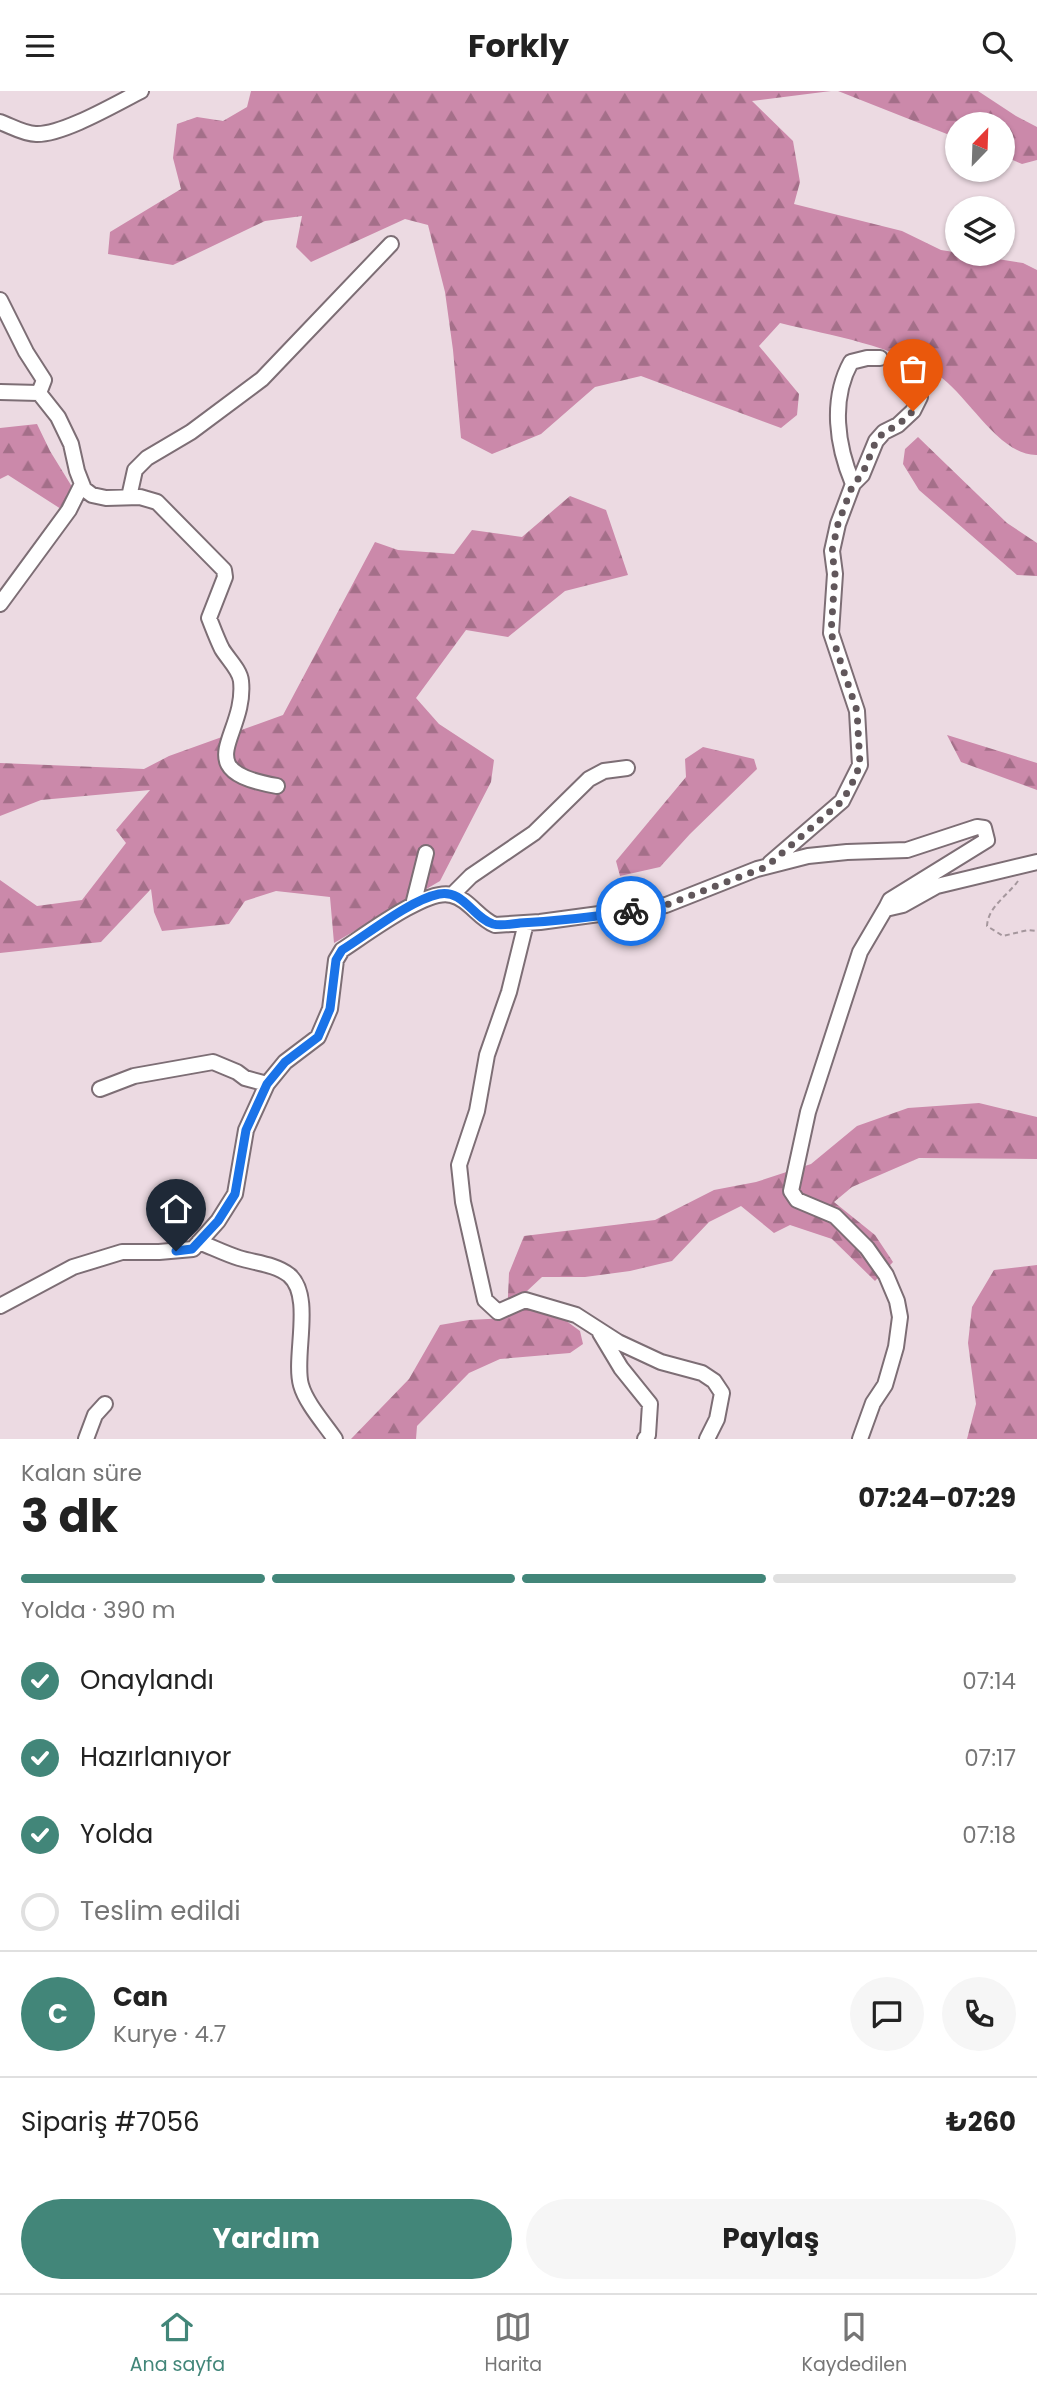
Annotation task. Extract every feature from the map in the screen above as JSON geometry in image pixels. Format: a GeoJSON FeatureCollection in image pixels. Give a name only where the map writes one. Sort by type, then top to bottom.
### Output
{"type":"FeatureCollection","features":[{"type":"Feature","properties":{"kind":"street"},"geometry":{"type":"LineString","coordinates":[[0,122],[23,132],[48,133],[92,116],[141,91]]}},
{"type":"Feature","properties":{"kind":"street"},"geometry":{"type":"LineString","coordinates":[[129,497],[135,470],[147,458],[191,432],[262,379],[391,244]]}},
{"type":"Feature","properties":{"kind":"street"},"geometry":{"type":"LineString","coordinates":[[0,300],[26,352],[44,380],[39,393]]}},
{"type":"Feature","properties":{"kind":"street"},"geometry":{"type":"LineString","coordinates":[[853,484],[841,456],[838,402],[850,362],[880,358]]}},
{"type":"Feature","properties":{"kind":"street"},"geometry":{"type":"LineString","coordinates":[[766,867],[842,801],[860,765],[857,711],[831,633],[835,574],[832,551],[838,524],[853,484],[862,475],[876,441],[913,411],[920,397],[919,382]]}},
{"type":"Feature","properties":{"kind":"street"},"geometry":{"type":"LineString","coordinates":[[0,392],[39,393]]}},
{"type":"Feature","properties":{"kind":"street"},"geometry":{"type":"LineString","coordinates":[[39,393],[58,417],[67,435],[82,484],[93,495],[106,498],[140,497],[157,502],[225,570],[225,577],[209,618],[221,647],[241,677],[242,698],[238,716],[225,747],[227,764],[234,773],[252,782],[277,786]]}},
{"type":"Feature","properties":{"kind":"street"},"geometry":{"type":"LineString","coordinates":[[0,604],[69,510],[82,484]]}},
{"type":"Feature","properties":{"kind":"street"},"geometry":{"type":"LineString","coordinates":[[452,895],[471,876],[534,833],[589,779],[604,771],[627,768]]}},
{"type":"Feature","properties":{"kind":"street"},"geometry":{"type":"LineString","coordinates":[[0,1305],[73,1267],[122,1252],[192,1249],[218,1221],[235,1194],[246,1130],[267,1084],[285,1062],[318,1037],[330,1009],[336,960],[342,950],[413,905],[440,893],[452,895],[465,901],[495,925],[621,913],[666,905],[766,867],[821,854],[906,851],[966,830],[984,828],[987,840],[979,848],[890,899],[860,952],[808,1112],[791,1191],[797,1200],[835,1216],[867,1248],[886,1275],[897,1301],[900,1317],[896,1347],[886,1385],[873,1403],[860,1439]]}},
{"type":"Feature","properties":{"kind":"street"},"geometry":{"type":"LineString","coordinates":[[413,905],[426,853]]}},
{"type":"Feature","properties":{"kind":"street"},"geometry":{"type":"LineString","coordinates":[[887,906],[890,908],[903,905],[937,886],[1033,864]]}},
{"type":"Feature","properties":{"kind":"street"},"geometry":{"type":"LineString","coordinates":[[526,923],[509,992],[487,1055],[477,1111],[459,1165],[463,1202],[485,1300],[498,1312],[526,1300],[544,1304],[576,1315],[618,1342],[661,1362],[702,1373],[714,1381],[722,1392],[717,1419],[707,1439]]}},
{"type":"Feature","properties":{"kind":"street"},"geometry":{"type":"LineString","coordinates":[[100,1089],[134,1076],[213,1062],[245,1078],[267,1084]]}},
{"type":"Feature","properties":{"kind":"street"},"geometry":{"type":"LineString","coordinates":[[199,1242],[240,1258],[257,1260],[288,1275],[296,1284],[302,1322],[299,1357],[301,1385],[335,1439]]}},
{"type":"Feature","properties":{"kind":"street"},"geometry":{"type":"LineString","coordinates":[[597,1329],[621,1368],[650,1404],[648,1435],[645,1439]]}},
{"type":"Feature","properties":{"kind":"street"},"geometry":{"type":"LineString","coordinates":[[86,1439],[94,1415],[105,1404]]}},
{"type":"Feature","properties":{"kind":"path"},"geometry":{"type":"LineString","coordinates":[[1033,864],[993,908],[987,918],[987,926],[1003,936],[1028,930],[1037,931]]}},
{"type":"Feature","properties":{"kind":"green space"},"geometry":{"type":"Polygon","coordinates":[[[251,91],[831,91],[752,101],[793,141],[800,182],[794,204],[902,231],[945,251],[945,266],[1015,266],[1015,262],[1037,270],[1037,455],[1023,453],[1010,446],[984,423],[949,384],[920,365],[862,343],[780,323],[759,346],[799,394],[797,415],[781,428],[641,376],[595,387],[541,434],[492,454],[461,438],[445,292],[428,225],[405,219],[311,262],[296,247],[302,216],[265,221],[173,265],[108,254],[110,232],[181,189],[173,158],[177,124],[197,117],[223,121],[247,107],[251,91]]]}},
{"type":"Feature","properties":{"kind":"green space"},"geometry":{"type":"Polygon","coordinates":[[[838,91],[978,91],[1010,112],[945,112],[945,133],[838,91]]]}},
{"type":"Feature","properties":{"kind":"green space"},"geometry":{"type":"Polygon","coordinates":[[[1015,115],[1037,127],[1037,160],[1022,164],[1015,161],[1015,115]]]}},
{"type":"Feature","properties":{"kind":"green space"},"geometry":{"type":"Polygon","coordinates":[[[37,424],[74,490],[61,509],[8,475],[0,479],[0,428],[37,424]]]}},
{"type":"Feature","properties":{"kind":"green space"},"geometry":{"type":"Polygon","coordinates":[[[918,437],[1007,523],[1037,543],[1037,576],[1017,575],[919,490],[903,464],[905,449],[918,437]]]}},
{"type":"Feature","properties":{"kind":"green space"},"geometry":{"type":"Polygon","coordinates":[[[570,496],[606,510],[628,575],[565,591],[508,637],[466,630],[416,698],[439,724],[494,760],[491,782],[440,881],[334,943],[330,897],[276,891],[245,901],[229,924],[162,931],[154,912],[151,889],[101,942],[0,953],[0,880],[37,906],[82,900],[126,843],[116,830],[150,790],[41,800],[0,816],[0,763],[144,769],[169,756],[283,715],[375,542],[398,550],[454,554],[472,530],[522,537],[570,496]]]}},
{"type":"Feature","properties":{"kind":"green space"},"geometry":{"type":"Polygon","coordinates":[[[947,735],[1037,763],[1037,790],[961,762],[947,735]]]}},
{"type":"Feature","properties":{"kind":"green space"},"geometry":{"type":"Polygon","coordinates":[[[703,747],[754,759],[757,769],[660,867],[620,876],[616,861],[686,777],[685,759],[703,747]]]}},
{"type":"Feature","properties":{"kind":"green space"},"geometry":{"type":"Polygon","coordinates":[[[979,1103],[1037,1117],[1037,1159],[919,1158],[852,1187],[834,1202],[875,1235],[893,1262],[875,1281],[832,1239],[790,1225],[774,1233],[741,1206],[709,1222],[672,1261],[630,1271],[585,1277],[542,1277],[526,1292],[529,1309],[565,1320],[580,1331],[583,1344],[570,1353],[500,1359],[469,1373],[417,1426],[416,1439],[351,1439],[409,1379],[440,1325],[507,1318],[509,1273],[524,1236],[655,1220],[714,1190],[756,1182],[811,1164],[857,1126],[908,1108],[979,1103]]]}},
{"type":"Feature","properties":{"kind":"green space"},"geometry":{"type":"Polygon","coordinates":[[[1037,1265],[1037,1439],[967,1439],[976,1404],[968,1343],[972,1307],[994,1270],[1037,1265]]]}},
{"type":"Feature","properties":{"kind":"way so far"},"geometry":{"type":"LineString","coordinates":[[631,911],[666,905],[766,867],[842,801],[851,786],[860,765],[857,711],[831,633],[835,574],[832,551],[838,524],[853,484],[862,475],[876,441],[913,411]]}},
{"type":"Feature","properties":{"kind":"route"},"geometry":{"type":"LineString","coordinates":[[176,1251],[192,1249],[218,1221],[235,1194],[246,1130],[255,1107],[267,1084],[285,1062],[318,1037],[330,1009],[336,960],[342,950],[413,905],[440,893],[465,901],[495,925],[631,911]]}}]}
